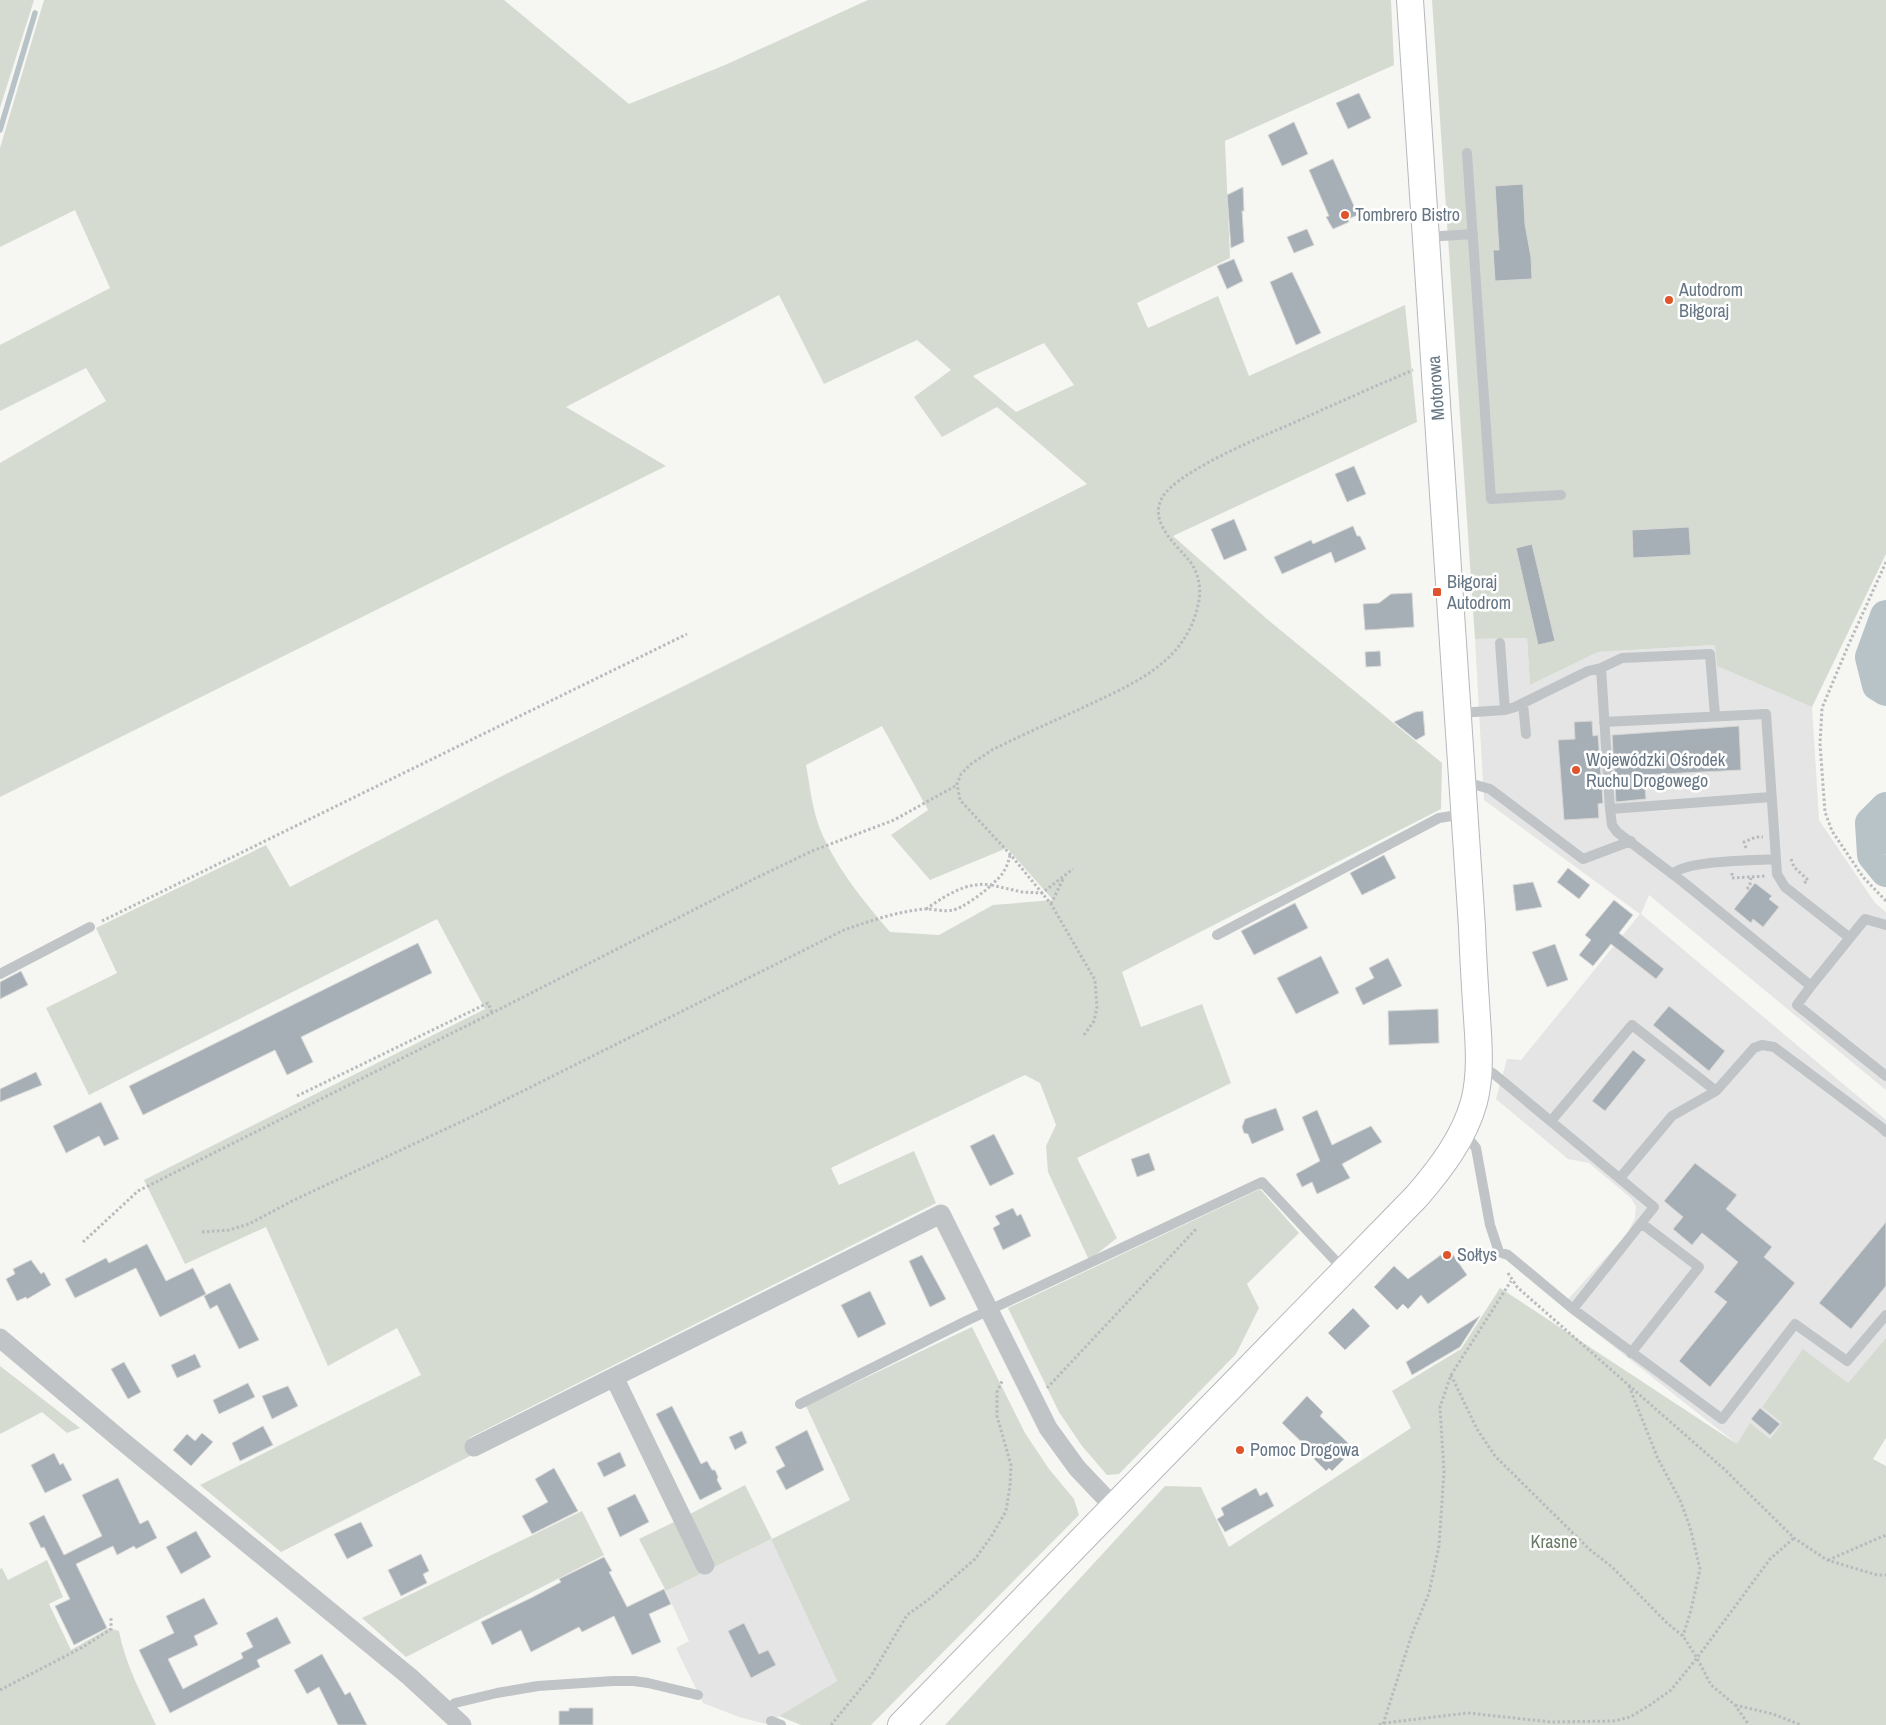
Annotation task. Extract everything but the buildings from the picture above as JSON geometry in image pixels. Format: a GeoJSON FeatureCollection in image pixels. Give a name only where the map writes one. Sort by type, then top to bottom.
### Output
{"type":"FeatureCollection","features":[{"type":"Feature","properties":{"kind":"street","name":"Motorowa"},"geometry":{"type":"LineString","coordinates":[[901,1725],[1434,1176],[1462,1131],[1474,1102],[1479,1065],[1465,814],[1410,0]]}},
{"type":"Feature","properties":{"kind":"street"},"geometry":{"type":"LineString","coordinates":[[474,1447],[941,1214],[1040,1414],[1057,1442],[1082,1474],[1114,1507]]}},
{"type":"Feature","properties":{"kind":"street"},"geometry":{"type":"LineString","coordinates":[[0,1338],[410,1677],[462,1725]]}},
{"type":"Feature","properties":{"kind":"street"},"geometry":{"type":"LineString","coordinates":[[614,1377],[705,1565]]}},
{"type":"Feature","properties":{"kind":"lane"},"geometry":{"type":"LineString","coordinates":[[1467,153],[1491,499],[1561,494]]}},
{"type":"Feature","properties":{"kind":"lane"},"geometry":{"type":"LineString","coordinates":[[1425,237],[1473,234]]}},
{"type":"Feature","properties":{"kind":"lane"},"geometry":{"type":"LineString","coordinates":[[1500,643],[1505,710]]}},
{"type":"Feature","properties":{"kind":"lane"},"geometry":{"type":"LineString","coordinates":[[1458,713],[1505,710],[1524,704],[1581,675],[1622,658],[1710,654],[1715,716]]}},
{"type":"Feature","properties":{"kind":"lane"},"geometry":{"type":"LineString","coordinates":[[1601,668],[1612,825],[1617,832],[1812,986]]}},
{"type":"Feature","properties":{"kind":"lane"},"geometry":{"type":"LineString","coordinates":[[1524,704],[1526,734]]}},
{"type":"Feature","properties":{"kind":"lane"},"geometry":{"type":"LineString","coordinates":[[1604,722],[1766,714],[1777,874],[1786,887],[1850,938]]}},
{"type":"Feature","properties":{"kind":"lane"},"geometry":{"type":"LineString","coordinates":[[1462,781],[1490,789],[1584,859],[1631,842]]}},
{"type":"Feature","properties":{"kind":"lane"},"geometry":{"type":"LineString","coordinates":[[1610,809],[1771,797]]}},
{"type":"Feature","properties":{"kind":"lane"},"geometry":{"type":"LineString","coordinates":[[1216,935],[1438,818],[1465,814]]}},
{"type":"Feature","properties":{"kind":"lane"},"geometry":{"type":"LineString","coordinates":[[1672,874],[1678,869],[1694,865],[1775,859]]}},
{"type":"Feature","properties":{"kind":"lane"},"geometry":{"type":"LineString","coordinates":[[1886,925],[1865,919],[1797,1005],[1886,1076]]}},
{"type":"Feature","properties":{"kind":"lane"},"geometry":{"type":"LineString","coordinates":[[0,974],[90,927]]}},
{"type":"Feature","properties":{"kind":"lane"},"geometry":{"type":"LineString","coordinates":[[1551,1121],[1632,1025],[1716,1091]]}},
{"type":"Feature","properties":{"kind":"lane"},"geometry":{"type":"LineString","coordinates":[[1620,1178],[1672,1116],[1716,1091],[1754,1048],[1762,1044],[1774,1047],[1886,1132]]}},
{"type":"Feature","properties":{"kind":"lane"},"geometry":{"type":"LineString","coordinates":[[1479,1065],[1494,1074],[1654,1208],[1573,1309]]}},
{"type":"Feature","properties":{"kind":"lane"},"geometry":{"type":"LineString","coordinates":[[1462,1131],[1476,1148],[1490,1225],[1499,1252],[1508,1255],[1573,1309],[1722,1420],[1795,1324],[1847,1361],[1886,1315]]}},
{"type":"Feature","properties":{"kind":"lane"},"geometry":{"type":"LineString","coordinates":[[800,1404],[988,1310],[1262,1182],[1344,1270]]}},
{"type":"Feature","properties":{"kind":"lane"},"geometry":{"type":"LineString","coordinates":[[1632,1353],[1699,1267],[1641,1223]]}},
{"type":"Feature","properties":{"kind":"lane"},"geometry":{"type":"LineString","coordinates":[[447,1710],[455,1703],[538,1686],[634,1681],[698,1695]]}},
{"type":"Feature","properties":{"kind":"path"},"geometry":{"type":"LineString","coordinates":[[1084,1035],[1094,1021],[1097,1007],[1095,980],[1051,904],[1010,854],[960,800],[957,784],[961,774],[970,764],[992,750],[1139,681],[1169,657],[1181,643],[1196,612],[1200,590],[1192,564],[1163,531],[1160,523],[1158,506],[1162,498],[1176,482],[1214,459],[1434,360]]}},
{"type":"Feature","properties":{"kind":"path"},"geometry":{"type":"LineString","coordinates":[[1886,562],[1822,708],[1820,744],[1825,812],[1832,831],[1863,877],[1886,901]]}},
{"type":"Feature","properties":{"kind":"path"},"geometry":{"type":"LineString","coordinates":[[90,927],[687,634]]}},
{"type":"Feature","properties":{"kind":"path"},"geometry":{"type":"LineString","coordinates":[[83,1242],[138,1191],[762,875],[812,851],[894,820],[957,784]]}},
{"type":"Feature","properties":{"kind":"path"},"geometry":{"type":"LineString","coordinates":[[1748,853],[1744,842],[1756,837],[1766,838]]}},
{"type":"Feature","properties":{"kind":"path"},"geometry":{"type":"LineString","coordinates":[[202,1232],[229,1230],[249,1224],[292,1201],[476,1115],[844,930],[883,917],[925,909],[952,910],[962,907],[1002,876],[1008,866],[1010,854]]}},
{"type":"Feature","properties":{"kind":"path"},"geometry":{"type":"LineString","coordinates":[[925,909],[955,891],[981,884],[1022,892],[1042,893],[1073,869]]}},
{"type":"Feature","properties":{"kind":"path"},"geometry":{"type":"LineString","coordinates":[[1747,889],[1752,881],[1751,872]]}},
{"type":"Feature","properties":{"kind":"path"},"geometry":{"type":"LineString","coordinates":[[1051,904],[1065,875]]}},
{"type":"Feature","properties":{"kind":"path"},"geometry":{"type":"LineString","coordinates":[[297,1096],[488,1003],[492,1013]]}},
{"type":"Feature","properties":{"kind":"path"},"geometry":{"type":"LineString","coordinates":[[1046,1389],[1198,1227]]}},
{"type":"Feature","properties":{"kind":"path"},"geometry":{"type":"LineString","coordinates":[[1384,1724],[1412,1634],[1429,1593],[1439,1546],[1444,1472],[1440,1407],[1452,1375],[1511,1281]]}},
{"type":"Feature","properties":{"kind":"path"},"geometry":{"type":"LineString","coordinates":[[1517,1288],[1724,1469],[1794,1538],[1827,1560],[1877,1575],[1886,1575]]}},
{"type":"Feature","properties":{"kind":"path"},"geometry":{"type":"LineString","coordinates":[[831,1725],[871,1676],[907,1615],[928,1600],[975,1559],[991,1538],[1006,1511],[1011,1465],[997,1416],[997,1392],[1005,1375],[1017,1368]]}},
{"type":"Feature","properties":{"kind":"path"},"geometry":{"type":"LineString","coordinates":[[1452,1375],[1477,1429],[1495,1456],[1588,1549],[1612,1567],[1664,1620],[1683,1636],[1711,1686],[1735,1705],[1748,1725]]}},
{"type":"Feature","properties":{"kind":"path"},"geometry":{"type":"LineString","coordinates":[[1629,1386],[1658,1459],[1680,1500],[1690,1527],[1700,1569],[1683,1636]]}},
{"type":"Feature","properties":{"kind":"path"},"geometry":{"type":"LineString","coordinates":[[1827,1560],[1886,1535]]}},
{"type":"Feature","properties":{"kind":"path"},"geometry":{"type":"LineString","coordinates":[[1379,1725],[1468,1713],[1551,1722],[1614,1720],[1630,1716],[1671,1690],[1770,1559],[1794,1538]]}},
{"type":"Feature","properties":{"kind":"path"},"geometry":{"type":"LineString","coordinates":[[0,1690],[83,1647],[111,1628],[110,1616]]}},
{"type":"Feature","properties":{"kind":"path"},"geometry":{"type":"LineString","coordinates":[[1735,1705],[1773,1714],[1801,1725]]}},
{"type":"Feature","properties":{"kind":"shaded area"},"geometry":{"type":"Polygon","coordinates":[[[1527,638],[1530,685],[1598,652],[1716,645],[1717,666],[1812,707],[1819,820],[1875,903],[1886,912],[1886,1090],[1649,895],[1641,914],[1886,1120],[1886,1338],[1848,1383],[1803,1350],[1762,1407],[1782,1423],[1770,1439],[1737,1444],[1562,1306],[1627,1234],[1635,1218],[1636,1207],[1631,1198],[1589,1163],[1568,1159],[1496,1099],[1507,1059],[1521,1060],[1640,914],[1484,800],[1475,639],[1527,638]]]}},
{"type":"Feature","properties":{"kind":"shaded area"},"geometry":{"type":"Polygon","coordinates":[[[771,1539],[837,1681],[766,1724],[739,1717],[703,1703],[676,1648],[689,1641],[666,1591],[771,1539]]]}},
{"type":"Feature","properties":{"kind":"green space"},"geometry":{"type":"Polygon","coordinates":[[[0,0],[34,0],[0,108],[0,0]]]}},
{"type":"Feature","properties":{"kind":"green space"},"geometry":{"type":"Polygon","coordinates":[[[44,0],[504,0],[629,104],[725,65],[868,0],[1391,0],[1394,65],[1225,141],[1230,258],[1137,303],[1148,328],[1218,296],[1249,376],[1405,305],[1417,422],[1173,536],[1267,619],[1442,763],[1441,809],[1122,972],[1141,1027],[1202,1004],[1231,1083],[1077,1158],[1117,1238],[1089,1260],[1048,1172],[1046,1146],[1056,1125],[1040,1083],[1025,1075],[831,1168],[839,1185],[914,1151],[936,1203],[469,1438],[476,1453],[281,1552],[200,1485],[421,1375],[397,1328],[328,1366],[266,1227],[185,1264],[144,1180],[485,1009],[437,919],[89,1095],[46,1008],[117,973],[96,928],[266,845],[290,887],[500,777],[1087,484],[997,407],[942,437],[914,397],[951,370],[917,340],[824,384],[779,295],[566,407],[666,466],[0,797],[0,463],[106,401],[86,368],[0,411],[0,345],[110,288],[75,210],[0,247],[0,148],[44,0]],[[1044,343],[973,376],[1016,412],[1074,385],[1044,343]],[[882,726],[806,765],[815,814],[826,843],[851,883],[890,932],[939,935],[993,905],[1053,900],[1007,848],[930,880],[891,835],[928,810],[882,726]]]}},
{"type":"Feature","properties":{"kind":"green space","name":"Autodrom Biłgoraj"},"geometry":{"type":"Polygon","coordinates":[[[1432,0],[1886,0],[1886,554],[1812,707],[1717,666],[1715,645],[1598,652],[1530,685],[1527,638],[1475,639],[1432,0]]]}},
{"type":"Feature","properties":{"kind":"green space"},"geometry":{"type":"Polygon","coordinates":[[[1260,1189],[1299,1233],[1247,1284],[1259,1308],[1236,1354],[1119,1474],[1107,1475],[1082,1446],[1059,1412],[1008,1308],[1260,1189]]]}},
{"type":"Feature","properties":{"kind":"green space","name":"Krasne"},"geometry":{"type":"Polygon","coordinates":[[[1500,1288],[1737,1444],[1750,1423],[1770,1439],[1782,1423],[1762,1407],[1803,1349],[1848,1383],[1886,1338],[1886,1438],[1873,1459],[1886,1466],[1886,1725],[945,1725],[1165,1486],[1201,1487],[1229,1547],[1411,1428],[1392,1391],[1461,1349],[1500,1288]]]}},
{"type":"Feature","properties":{"kind":"green space"},"geometry":{"type":"Polygon","coordinates":[[[972,1327],[1025,1433],[1049,1469],[1074,1499],[1079,1515],[871,1725],[801,1725],[779,1716],[837,1681],[771,1539],[666,1591],[639,1539],[674,1522],[697,1569],[714,1561],[690,1514],[745,1485],[772,1539],[850,1500],[806,1406],[972,1327]]]}},
{"type":"Feature","properties":{"kind":"green space"},"geometry":{"type":"Polygon","coordinates":[[[0,1366],[80,1428],[67,1433],[42,1412],[0,1434],[0,1366]]]}},
{"type":"Feature","properties":{"kind":"green space"},"geometry":{"type":"Polygon","coordinates":[[[582,1511],[604,1555],[406,1657],[362,1618],[582,1511]]]}},
{"type":"Feature","properties":{"kind":"green space"},"geometry":{"type":"Polygon","coordinates":[[[47,1560],[63,1597],[49,1604],[71,1650],[109,1628],[119,1631],[130,1667],[156,1725],[0,1725],[0,1569],[2,1568],[8,1580],[47,1560]]]}},
{"type":"Feature","properties":{"kind":"waterway"},"geometry":{"type":"LineString","coordinates":[[0,130],[35,13]]}},
{"type":"Feature","properties":{"kind":"waterway"},"geometry":{"type":"LineString","coordinates":[[1886,616],[1871,657],[1878,685],[1886,690]]}},
{"type":"Feature","properties":{"kind":"waterway"},"geometry":{"type":"LineString","coordinates":[[1886,808],[1871,823],[1873,855],[1886,871]]}},
{"type":"Feature","properties":{"kind":"place","name":"Tombrero Bistro"},"geometry":{"type":"Point","coordinates":[1345,215]}},
{"type":"Feature","properties":{"kind":"place","name":"Autodrom Biłgoraj"},"geometry":{"type":"Point","coordinates":[1669,300]}},
{"type":"Feature","properties":{"kind":"place","name":"Biłgoraj Autodrom"},"geometry":{"type":"Point","coordinates":[1437,592]}},
{"type":"Feature","properties":{"kind":"place","name":"Wojewódzki Ośrodek Ruchu Drogowego"},"geometry":{"type":"Point","coordinates":[1576,770]}},
{"type":"Feature","properties":{"kind":"place","name":"Sołtys"},"geometry":{"type":"Point","coordinates":[1447,1255]}},
{"type":"Feature","properties":{"kind":"place","name":"Pomoc Drogowa"},"geometry":{"type":"Point","coordinates":[1240,1450]}}]}
